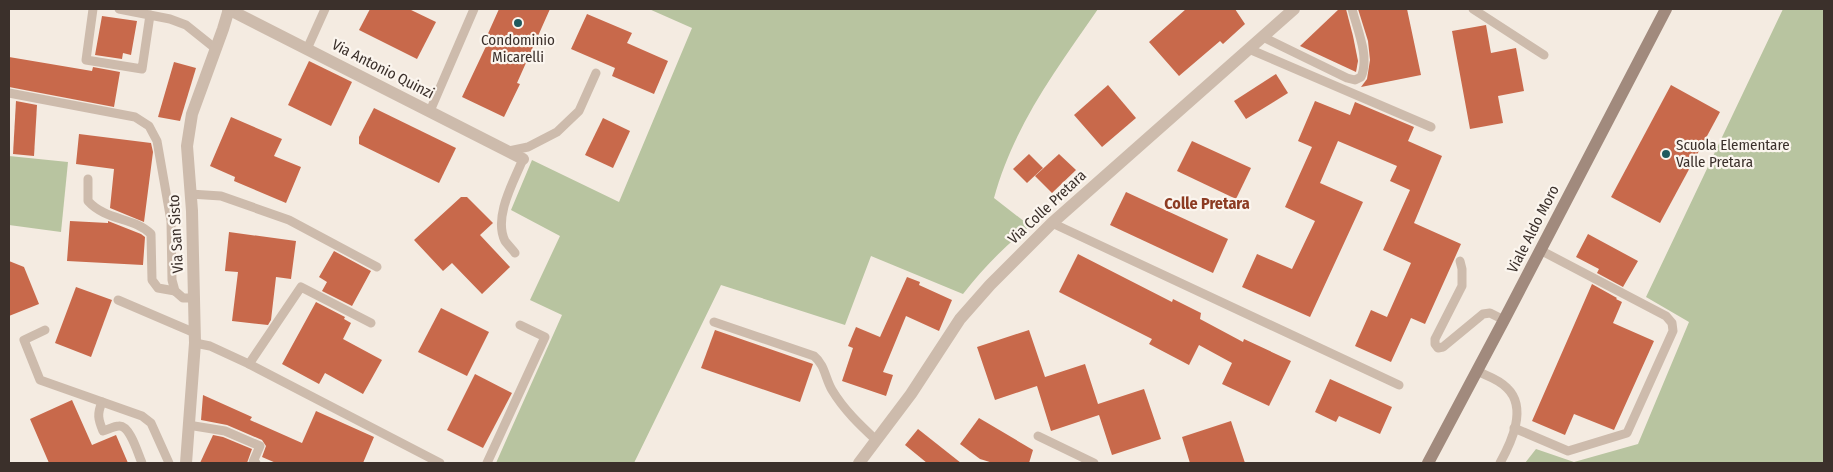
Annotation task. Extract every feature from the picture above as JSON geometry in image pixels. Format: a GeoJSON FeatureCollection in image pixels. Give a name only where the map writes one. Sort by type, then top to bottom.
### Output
{"type":"FeatureCollection","features":[{"type":"Feature","properties":{"kind":"street","name":"Via Antonio Quinzi"},"geometry":{"type":"LineString","coordinates":[[228,9],[523,159]]}},
{"type":"Feature","properties":{"kind":"street","name":"Via San Sisto"},"geometry":{"type":"LineString","coordinates":[[186,463],[194,338],[187,146],[192,114],[216,49],[228,9]]}},
{"type":"Feature","properties":{"kind":"street","name":"Via Colle Pretara"},"geometry":{"type":"LineString","coordinates":[[859,463],[911,394],[960,319],[990,285],[1052,223],[1294,9]]}},
{"type":"Feature","properties":{"kind":"street","name":"Viale Aldo Moro"},"geometry":{"type":"LineString","coordinates":[[1428,463],[1666,9]]}},
{"type":"Feature","properties":{"kind":"lane"},"geometry":{"type":"LineString","coordinates":[[93,9],[86,60],[142,69],[150,14]]}},
{"type":"Feature","properties":{"kind":"lane"},"geometry":{"type":"LineString","coordinates":[[119,9],[150,14],[186,25],[216,49]]}},
{"type":"Feature","properties":{"kind":"lane"},"geometry":{"type":"LineString","coordinates":[[307,49],[325,9]]}},
{"type":"Feature","properties":{"kind":"lane"},"geometry":{"type":"LineString","coordinates":[[430,111],[474,9]]}},
{"type":"Feature","properties":{"kind":"lane"},"geometry":{"type":"LineString","coordinates":[[1263,37],[1346,78],[1355,80],[1361,77],[1364,70],[1364,58],[1352,9]]}},
{"type":"Feature","properties":{"kind":"lane"},"geometry":{"type":"LineString","coordinates":[[1474,9],[1544,55]]}},
{"type":"Feature","properties":{"kind":"lane"},"geometry":{"type":"LineString","coordinates":[[1249,49],[1431,127]]}},
{"type":"Feature","properties":{"kind":"lane"},"geometry":{"type":"LineString","coordinates":[[508,151],[528,147],[557,132],[578,111],[596,73]]}},
{"type":"Feature","properties":{"kind":"lane"},"geometry":{"type":"LineString","coordinates":[[9,93],[135,117],[149,126],[157,141],[171,221],[172,280],[175,291]]}},
{"type":"Feature","properties":{"kind":"lane"},"geometry":{"type":"LineString","coordinates":[[515,253],[504,240],[502,224],[504,205],[523,159]]}},
{"type":"Feature","properties":{"kind":"lane"},"geometry":{"type":"LineString","coordinates":[[88,179],[88,201],[96,209],[113,218],[146,228],[151,234],[152,280],[158,288],[175,291],[183,298],[194,298]]}},
{"type":"Feature","properties":{"kind":"lane"},"geometry":{"type":"LineString","coordinates":[[190,194],[221,196],[289,220],[378,267]]}},
{"type":"Feature","properties":{"kind":"lane"},"geometry":{"type":"LineString","coordinates":[[1052,223],[1399,385]]}},
{"type":"Feature","properties":{"kind":"lane"},"geometry":{"type":"LineString","coordinates":[[1514,428],[1568,451],[1627,432],[1673,331],[1672,323],[1666,316],[1540,250]]}},
{"type":"Feature","properties":{"kind":"lane"},"geometry":{"type":"LineString","coordinates":[[1460,261],[1462,286],[1434,344],[1438,348],[1444,347],[1482,314],[1490,313],[1504,320]]}},
{"type":"Feature","properties":{"kind":"lane"},"geometry":{"type":"LineString","coordinates":[[249,364],[302,287],[371,323]]}},
{"type":"Feature","properties":{"kind":"lane"},"geometry":{"type":"LineString","coordinates":[[118,300],[249,364],[440,463]]}},
{"type":"Feature","properties":{"kind":"lane"},"geometry":{"type":"LineString","coordinates":[[714,322],[814,356],[820,361],[831,389],[847,412],[876,440]]}},
{"type":"Feature","properties":{"kind":"lane"},"geometry":{"type":"LineString","coordinates":[[487,463],[545,337],[520,325]]}},
{"type":"Feature","properties":{"kind":"lane"},"geometry":{"type":"LineString","coordinates":[[45,330],[24,340],[40,380],[142,416],[151,423],[169,463]]}},
{"type":"Feature","properties":{"kind":"lane"},"geometry":{"type":"LineString","coordinates":[[1477,371],[1496,379],[1508,388],[1516,404],[1517,420],[1507,450],[1500,463]]}},
{"type":"Feature","properties":{"kind":"lane"},"geometry":{"type":"LineString","coordinates":[[102,402],[98,412],[98,419],[103,431],[118,426],[124,427],[130,433],[142,463]]}},
{"type":"Feature","properties":{"kind":"lane"},"geometry":{"type":"LineString","coordinates":[[188,425],[225,431],[260,446],[253,462],[256,463]]}},
{"type":"Feature","properties":{"kind":"lane"},"geometry":{"type":"LineString","coordinates":[[1038,436],[1094,463]]}},
{"type":"Feature","properties":{"kind":"green space"},"geometry":{"type":"Polygon","coordinates":[[[649,9],[1098,9],[1038,99],[1002,171],[994,198],[1030,226],[978,275],[963,294],[871,256],[845,325],[721,285],[634,463],[496,463],[562,315],[530,300],[560,236],[511,210],[532,160],[619,202],[692,28],[649,9]]]}},
{"type":"Feature","properties":{"kind":"green space"},"geometry":{"type":"Polygon","coordinates":[[[1783,9],[1824,9],[1824,463],[1525,463],[1536,449],[1574,462],[1638,444],[1689,322],[1646,297],[1783,9]]]}},
{"type":"Feature","properties":{"kind":"green space"},"geometry":{"type":"Polygon","coordinates":[[[9,156],[68,162],[61,232],[9,225],[9,156]]]}},
{"type":"Feature","properties":{"kind":"building"},"geometry":{"type":"Polygon","coordinates":[[[370,9],[409,9],[436,22],[417,59],[359,30],[370,9]]]}},
{"type":"Feature","properties":{"kind":"building"},"geometry":{"type":"Polygon","coordinates":[[[499,9],[550,9],[517,83],[520,84],[504,117],[462,97],[489,40],[486,38],[499,9]]]}},
{"type":"Feature","properties":{"kind":"building"},"geometry":{"type":"Polygon","coordinates":[[[1186,9],[1235,9],[1245,24],[1223,44],[1220,41],[1179,76],[1149,42],[1186,9]]]}},
{"type":"Feature","properties":{"kind":"building"},"geometry":{"type":"Polygon","coordinates":[[[1339,9],[1346,9],[1358,61],[1356,72],[1300,46],[1339,9]]]}},
{"type":"Feature","properties":{"kind":"building"},"geometry":{"type":"Polygon","coordinates":[[[1358,9],[1407,9],[1421,75],[1361,87],[1367,79],[1370,60],[1368,41],[1358,9]]]}},
{"type":"Feature","properties":{"kind":"building"},"geometry":{"type":"Polygon","coordinates":[[[587,14],[632,33],[627,43],[668,61],[654,94],[612,76],[615,68],[571,49],[587,14]]]}},
{"type":"Feature","properties":{"kind":"building"},"geometry":{"type":"Polygon","coordinates":[[[102,16],[137,21],[131,55],[123,53],[122,59],[95,55],[102,16]]]}},
{"type":"Feature","properties":{"kind":"building"},"geometry":{"type":"Polygon","coordinates":[[[1486,25],[1491,53],[1516,48],[1524,91],[1498,96],[1503,123],[1470,129],[1452,31],[1486,25]]]}},
{"type":"Feature","properties":{"kind":"building"},"geometry":{"type":"Polygon","coordinates":[[[9,57],[92,71],[93,67],[120,72],[114,107],[9,87],[9,57]]]}},
{"type":"Feature","properties":{"kind":"building"},"geometry":{"type":"Polygon","coordinates":[[[309,61],[352,82],[331,126],[288,105],[309,61]]]}},
{"type":"Feature","properties":{"kind":"building"},"geometry":{"type":"Polygon","coordinates":[[[174,62],[196,68],[180,121],[158,117],[174,62]]]}},
{"type":"Feature","properties":{"kind":"building"},"geometry":{"type":"Polygon","coordinates":[[[1276,74],[1288,93],[1246,119],[1234,101],[1276,74]]]}},
{"type":"Feature","properties":{"kind":"building"},"geometry":{"type":"Polygon","coordinates":[[[1108,85],[1136,118],[1102,147],[1074,115],[1108,85]]]}},
{"type":"Feature","properties":{"kind":"building","name":"Scuola Elementare Valle Pretara"},"geometry":{"type":"Polygon","coordinates":[[[1671,85],[1720,112],[1660,223],[1611,197],[1671,85]]]}},
{"type":"Feature","properties":{"kind":"building"},"geometry":{"type":"Polygon","coordinates":[[[16,101],[37,105],[34,156],[13,154],[16,101]]]}},
{"type":"Feature","properties":{"kind":"building"},"geometry":{"type":"Polygon","coordinates":[[[1315,101],[1350,115],[1355,102],[1414,127],[1408,141],[1442,156],[1414,223],[1461,244],[1425,324],[1411,318],[1391,362],[1355,346],[1371,310],[1387,317],[1411,263],[1383,250],[1410,190],[1390,181],[1397,166],[1338,141],[1320,183],[1363,202],[1310,317],[1242,287],[1257,254],[1292,269],[1315,221],[1285,207],[1312,147],[1298,141],[1315,101]]]}},
{"type":"Feature","properties":{"kind":"building"},"geometry":{"type":"Polygon","coordinates":[[[374,108],[456,148],[439,183],[359,144],[359,137],[374,108]]]}},
{"type":"Feature","properties":{"kind":"building"},"geometry":{"type":"Polygon","coordinates":[[[231,117],[282,139],[274,156],[301,167],[286,203],[234,181],[235,177],[210,166],[231,117]]]}},
{"type":"Feature","properties":{"kind":"building"},"geometry":{"type":"Polygon","coordinates":[[[603,118],[630,131],[613,168],[585,155],[603,118]]]}},
{"type":"Feature","properties":{"kind":"building"},"geometry":{"type":"Polygon","coordinates":[[[79,134],[151,143],[153,152],[144,222],[110,208],[114,169],[76,164],[79,134]]]}},
{"type":"Feature","properties":{"kind":"building"},"geometry":{"type":"Polygon","coordinates":[[[1192,141],[1251,168],[1236,199],[1177,171],[1192,141]]]}},
{"type":"Feature","properties":{"kind":"building"},"geometry":{"type":"Polygon","coordinates":[[[1029,154],[1043,168],[1027,183],[1013,169],[1029,154]]]}},
{"type":"Feature","properties":{"kind":"building"},"geometry":{"type":"Polygon","coordinates":[[[1059,154],[1076,170],[1052,193],[1035,176],[1059,154]]]}},
{"type":"Feature","properties":{"kind":"building"},"geometry":{"type":"Polygon","coordinates":[[[1126,192],[1228,239],[1213,273],[1110,225],[1126,192]]]}},
{"type":"Feature","properties":{"kind":"building"},"geometry":{"type":"Polygon","coordinates":[[[461,197],[467,197],[493,223],[480,235],[510,267],[482,294],[452,263],[443,271],[414,240],[461,197]]]}},
{"type":"Feature","properties":{"kind":"building"},"geometry":{"type":"Polygon","coordinates":[[[70,221],[108,223],[108,221],[141,234],[145,237],[143,265],[67,261],[70,221]]]}},
{"type":"Feature","properties":{"kind":"building"},"geometry":{"type":"Polygon","coordinates":[[[229,232],[296,241],[291,279],[276,277],[271,320],[268,325],[232,321],[238,272],[225,271],[229,232]]]}},
{"type":"Feature","properties":{"kind":"building"},"geometry":{"type":"Polygon","coordinates":[[[1588,234],[1638,261],[1623,287],[1597,273],[1599,269],[1576,257],[1588,234]]]}},
{"type":"Feature","properties":{"kind":"building"},"geometry":{"type":"Polygon","coordinates":[[[334,251],[371,271],[352,306],[322,291],[327,282],[319,277],[334,251]]]}},
{"type":"Feature","properties":{"kind":"building"},"geometry":{"type":"Polygon","coordinates":[[[1078,254],[1172,302],[1173,299],[1201,313],[1200,319],[1243,342],[1244,339],[1291,361],[1269,406],[1222,384],[1232,363],[1199,345],[1189,365],[1149,344],[1152,339],[1059,292],[1078,254]]]}},
{"type":"Feature","properties":{"kind":"building"},"geometry":{"type":"Polygon","coordinates":[[[9,261],[24,267],[39,304],[9,316],[9,261]]]}},
{"type":"Feature","properties":{"kind":"building"},"geometry":{"type":"Polygon","coordinates":[[[907,277],[920,282],[919,285],[952,300],[939,331],[906,316],[883,372],[893,375],[886,396],[842,381],[853,348],[848,346],[856,327],[880,337],[907,277]]]}},
{"type":"Feature","properties":{"kind":"building"},"geometry":{"type":"Polygon","coordinates":[[[1592,284],[1622,302],[1613,323],[1654,341],[1614,430],[1574,414],[1565,435],[1532,421],[1592,284]]]}},
{"type":"Feature","properties":{"kind":"building"},"geometry":{"type":"Polygon","coordinates":[[[76,287],[112,300],[91,357],[55,343],[76,287]]]}},
{"type":"Feature","properties":{"kind":"building"},"geometry":{"type":"Polygon","coordinates":[[[316,302],[345,317],[344,319],[351,323],[343,339],[382,360],[363,394],[325,373],[319,384],[282,364],[316,302]]]}},
{"type":"Feature","properties":{"kind":"building"},"geometry":{"type":"Polygon","coordinates":[[[441,308],[489,332],[467,376],[418,352],[441,308]]]}},
{"type":"Feature","properties":{"kind":"building"},"geometry":{"type":"Polygon","coordinates":[[[715,330],[813,364],[800,402],[701,368],[715,330]]]}},
{"type":"Feature","properties":{"kind":"building"},"geometry":{"type":"Polygon","coordinates":[[[1029,330],[1045,377],[1085,364],[1098,404],[1144,389],[1161,439],[1112,455],[1099,415],[1051,431],[1037,386],[995,400],[977,347],[1029,330]]]}},
{"type":"Feature","properties":{"kind":"building"},"geometry":{"type":"Polygon","coordinates":[[[475,374],[512,393],[483,448],[447,430],[475,374]]]}},
{"type":"Feature","properties":{"kind":"building"},"geometry":{"type":"Polygon","coordinates":[[[1330,379],[1392,407],[1380,434],[1339,416],[1336,422],[1315,412],[1330,379]]]}},
{"type":"Feature","properties":{"kind":"building"},"geometry":{"type":"Polygon","coordinates":[[[203,395],[252,417],[250,420],[302,443],[316,411],[374,437],[363,463],[276,463],[262,457],[266,446],[262,440],[227,425],[201,420],[203,395]]]}},
{"type":"Feature","properties":{"kind":"building"},"geometry":{"type":"Polygon","coordinates":[[[72,400],[92,445],[116,435],[128,463],[49,463],[30,419],[72,400]]]}},
{"type":"Feature","properties":{"kind":"building"},"geometry":{"type":"Polygon","coordinates":[[[979,418],[1033,450],[1029,463],[993,463],[980,459],[960,444],[979,418]]]}},
{"type":"Feature","properties":{"kind":"building"},"geometry":{"type":"Polygon","coordinates":[[[1231,421],[1245,463],[1190,463],[1182,437],[1231,421]]]}},
{"type":"Feature","properties":{"kind":"building"},"geometry":{"type":"Polygon","coordinates":[[[918,429],[961,463],[927,463],[905,445],[918,429]]]}},
{"type":"Feature","properties":{"kind":"building"},"geometry":{"type":"Polygon","coordinates":[[[213,435],[252,449],[247,463],[200,463],[213,435]]]}},
{"type":"Feature","properties":{"kind":"place","name":"Condominio Micarelli"},"geometry":{"type":"Point","coordinates":[518,23]}},
{"type":"Feature","properties":{"kind":"place","name":"Scuola Elementare Valle Pretara"},"geometry":{"type":"Point","coordinates":[1666,154]}},
{"type":"Feature","properties":{"kind":"district","name":"Colle Pretara"},"geometry":{"type":"Point","coordinates":[1207,203]}}]}
